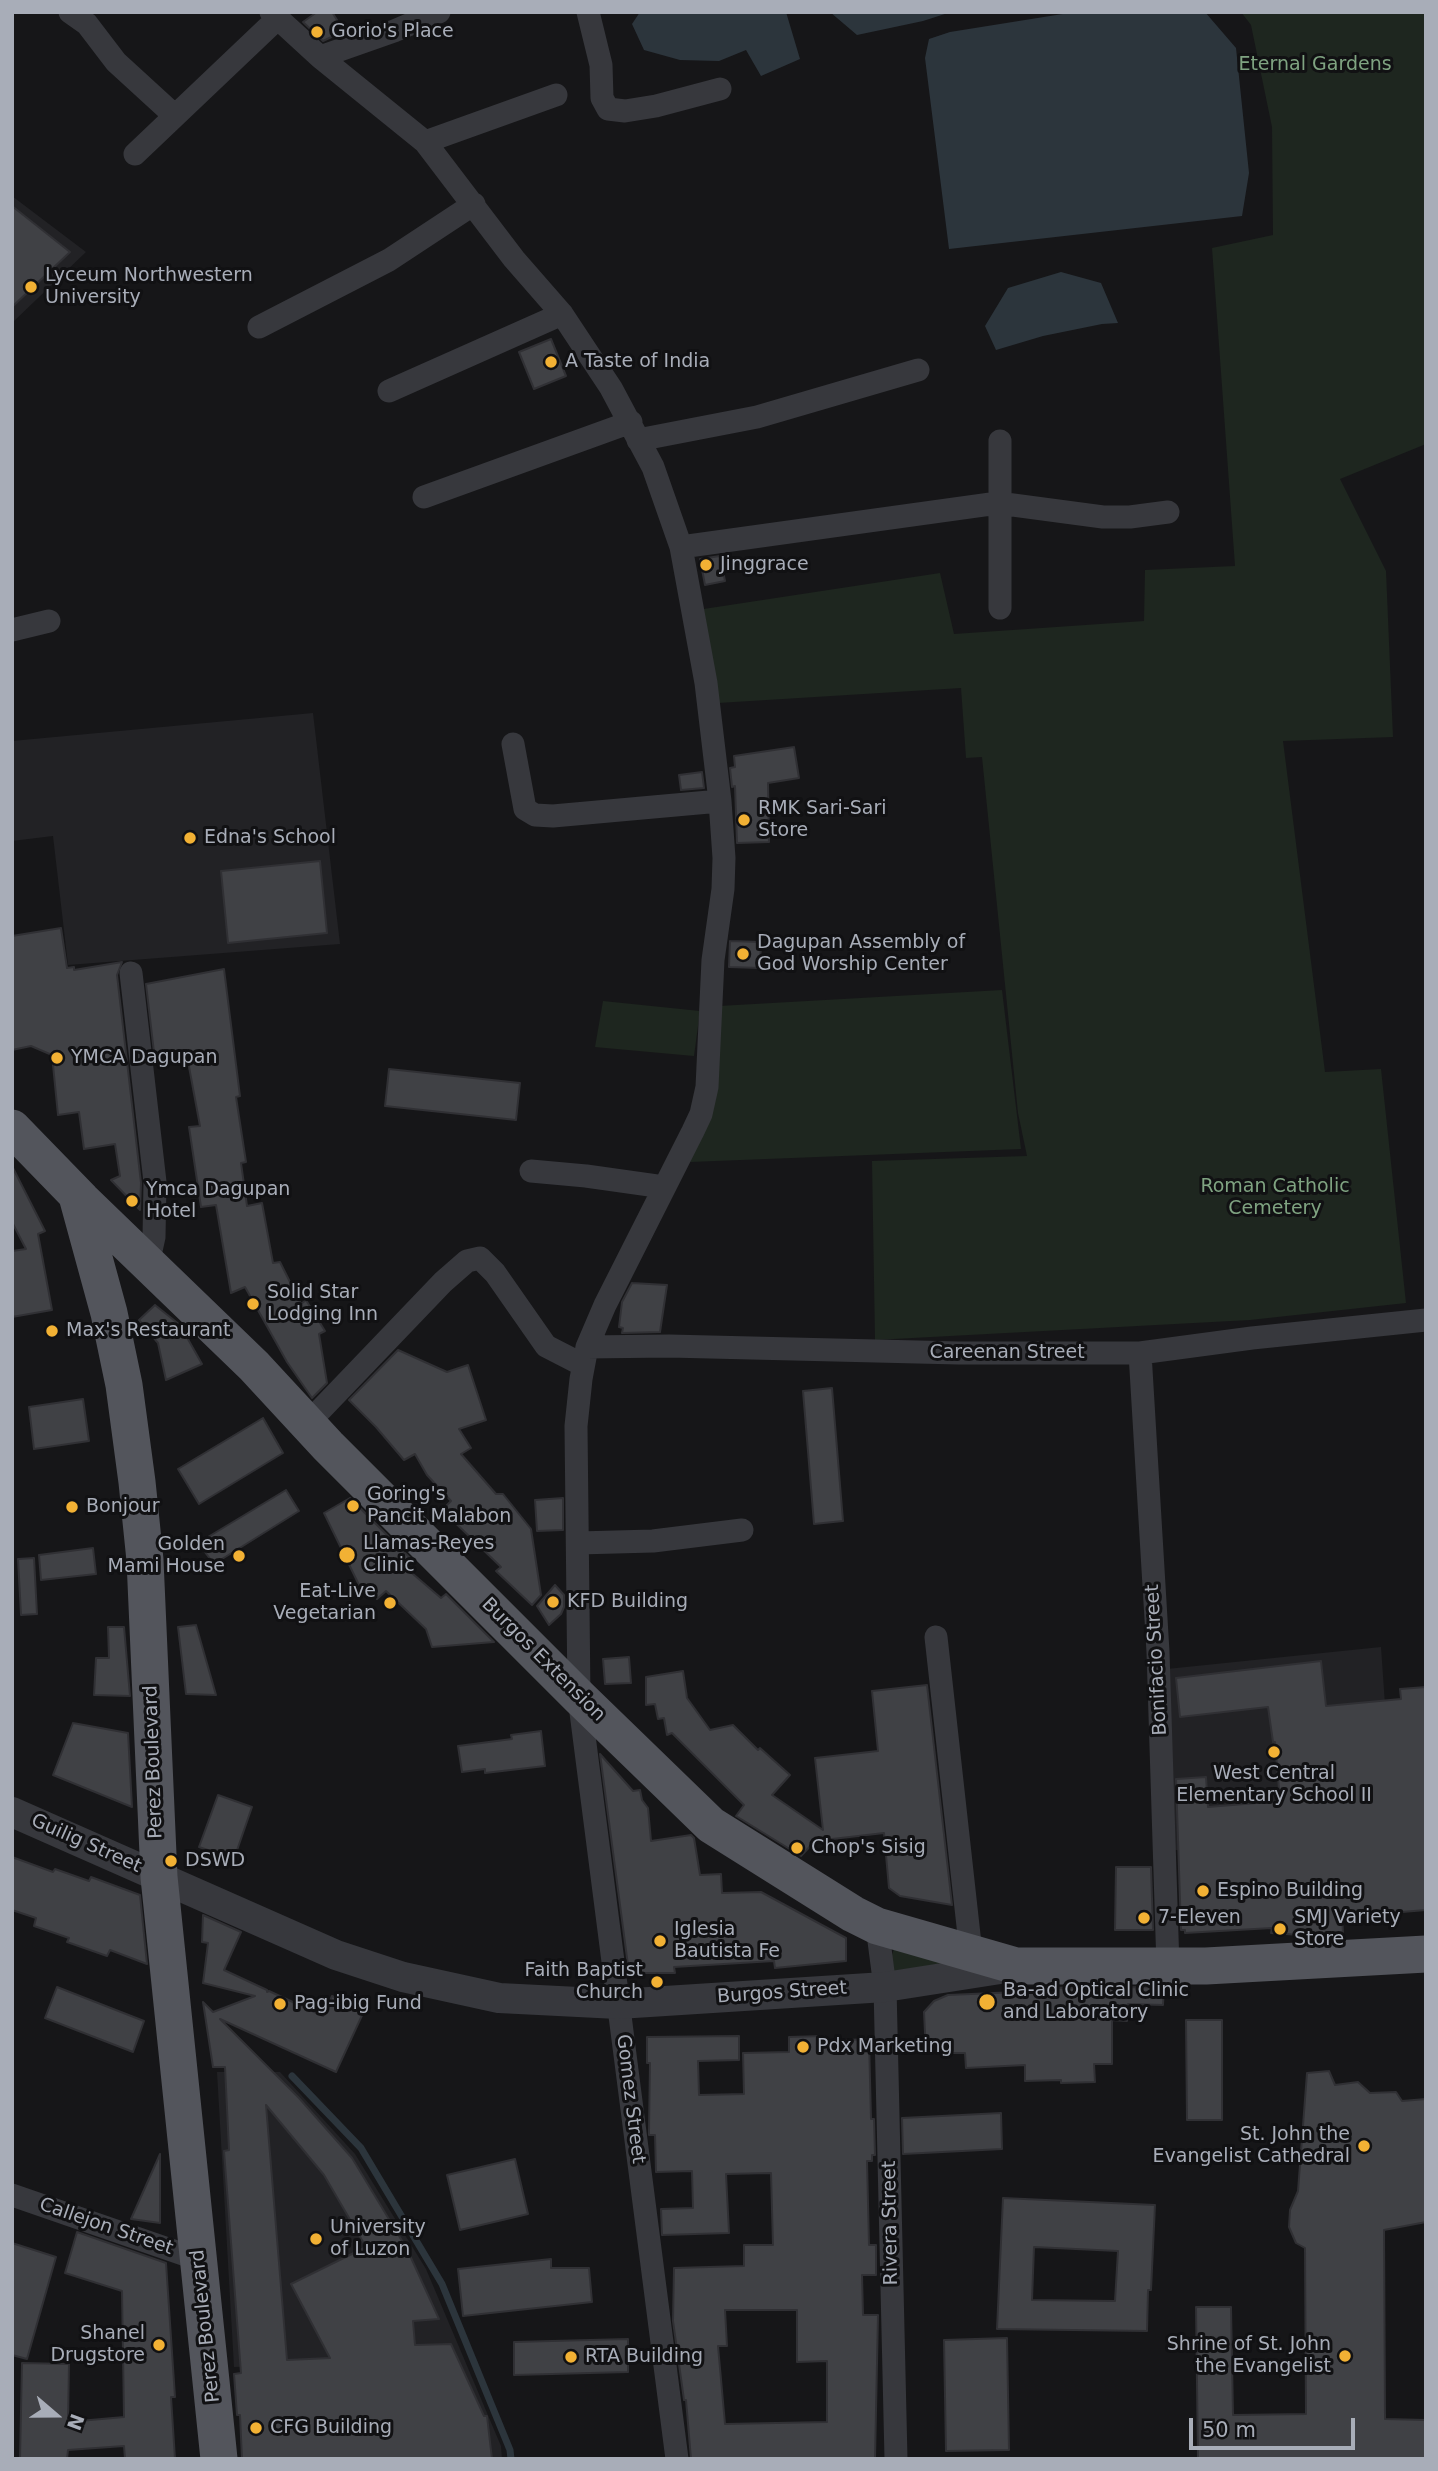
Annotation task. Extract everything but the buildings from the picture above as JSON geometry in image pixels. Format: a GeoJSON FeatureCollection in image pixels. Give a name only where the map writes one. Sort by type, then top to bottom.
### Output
{"type":"FeatureCollection","features":[{"type":"Feature","properties":{"kind":"main road","name":"Burgos Extension"},"geometry":{"type":"LineString","coordinates":[[12,1128],[263,1376],[307,1424],[579,1697],[711,1825],[853,1914],[877,1926],[1016,1966]]}},
{"type":"Feature","properties":{"kind":"main road","name":"Perez Boulevard"},"geometry":{"type":"LineString","coordinates":[[77,1195],[109,1312],[124,1385],[136,1472],[145,1560],[159,1877],[219,2459]]}},
{"type":"Feature","properties":{"kind":"main road","name":"Burgos Street"},"geometry":{"type":"LineString","coordinates":[[1016,1966],[1263,1965],[1426,1954]]}},
{"type":"Feature","properties":{"kind":"street"},"geometry":{"type":"LineString","coordinates":[[70,12],[87,24],[116,62],[175,116]]}},
{"type":"Feature","properties":{"kind":"street"},"geometry":{"type":"LineString","coordinates":[[320,57],[439,12]]}},
{"type":"Feature","properties":{"kind":"street"},"geometry":{"type":"LineString","coordinates":[[588,12],[601,65],[602,98],[608,109],[625,111],[656,106],[720,89]]}},
{"type":"Feature","properties":{"kind":"street"},"geometry":{"type":"LineString","coordinates":[[135,154],[275,15]]}},
{"type":"Feature","properties":{"kind":"street","name":"Gomez Street"},"geometry":{"type":"LineString","coordinates":[[275,15],[320,57],[425,142],[514,259],[562,314],[611,388],[653,467],[681,547],[706,683],[724,858],[723,889],[713,960],[707,1087],[701,1114],[605,1305],[585,1356],[576,1426],[579,1697],[677,2459]]}},
{"type":"Feature","properties":{"kind":"street"},"geometry":{"type":"LineString","coordinates":[[425,142],[556,95]]}},
{"type":"Feature","properties":{"kind":"street"},"geometry":{"type":"LineString","coordinates":[[259,327],[389,260],[474,204]]}},
{"type":"Feature","properties":{"kind":"street"},"geometry":{"type":"LineString","coordinates":[[389,391],[562,314]]}},
{"type":"Feature","properties":{"kind":"street"},"geometry":{"type":"LineString","coordinates":[[424,497],[634,431],[757,417],[918,370]]}},
{"type":"Feature","properties":{"kind":"street"},"geometry":{"type":"LineString","coordinates":[[1000,441],[1000,608]]}},
{"type":"Feature","properties":{"kind":"street"},"geometry":{"type":"LineString","coordinates":[[681,547],[998,503],[1103,517],[1168,512]]}},
{"type":"Feature","properties":{"kind":"street"},"geometry":{"type":"LineString","coordinates":[[12,630],[49,621]]}},
{"type":"Feature","properties":{"kind":"street"},"geometry":{"type":"LineString","coordinates":[[513,744],[525,810],[535,815],[553,816],[720,801]]}},
{"type":"Feature","properties":{"kind":"street"},"geometry":{"type":"LineString","coordinates":[[131,973],[155,1182],[154,1237],[148,1264]]}},
{"type":"Feature","properties":{"kind":"street"},"geometry":{"type":"LineString","coordinates":[[531,1171],[664,1187]]}},
{"type":"Feature","properties":{"kind":"street"},"geometry":{"type":"LineString","coordinates":[[307,1424],[443,1282],[467,1261],[480,1258],[495,1273],[546,1346],[585,1356]]}},
{"type":"Feature","properties":{"kind":"street","name":"Careenan Street"},"geometry":{"type":"LineString","coordinates":[[585,1356],[669,1346],[959,1353],[1140,1353],[1426,1320]]}},
{"type":"Feature","properties":{"kind":"street","name":"Bonifacio Street"},"geometry":{"type":"LineString","coordinates":[[1140,1353],[1158,1652],[1168,1967]]}},
{"type":"Feature","properties":{"kind":"street"},"geometry":{"type":"LineString","coordinates":[[578,1543],[653,1541],[742,1530]]}},
{"type":"Feature","properties":{"kind":"street"},"geometry":{"type":"LineString","coordinates":[[936,1637],[971,1953]]}},
{"type":"Feature","properties":{"kind":"street","name":"Guilig Street"},"geometry":{"type":"LineString","coordinates":[[12,1812],[159,1877]]}},
{"type":"Feature","properties":{"kind":"street","name":"Burgos Street"},"geometry":{"type":"LineString","coordinates":[[159,1877],[336,1955],[403,1977],[499,1998],[618,2004],[885,1987],[1016,1966]]}},
{"type":"Feature","properties":{"kind":"street","name":"Rivera Street"},"geometry":{"type":"LineString","coordinates":[[877,1926],[885,1987],[896,2459]]}},
{"type":"Feature","properties":{"kind":"street","name":"Callejon Street"},"geometry":{"type":"LineString","coordinates":[[12,2195],[200,2260]]}},
{"type":"Feature","properties":{"kind":"shaded area"},"geometry":{"type":"Polygon","coordinates":[[[640,12],[786,12],[800,59],[761,76],[746,50],[719,61],[680,60],[644,50],[632,24],[640,12]]]}},
{"type":"Feature","properties":{"kind":"shaded area"},"geometry":{"type":"Polygon","coordinates":[[[830,12],[951,12],[857,35],[830,12]]]}},
{"type":"Feature","properties":{"kind":"shaded area"},"geometry":{"type":"Polygon","coordinates":[[[1075,12],[1205,12],[1236,48],[1249,173],[1242,216],[949,249],[925,58],[929,39],[950,32],[1075,12]]]}},
{"type":"Feature","properties":{"kind":"shaded area","name":"Lyceum Northwestern University"},"geometry":{"type":"Polygon","coordinates":[[[12,196],[86,252],[12,323],[12,196]]]}},
{"type":"Feature","properties":{"kind":"shaded area"},"geometry":{"type":"Polygon","coordinates":[[[1061,272],[1101,283],[1118,323],[1043,336],[996,350],[985,326],[1008,288],[1061,272]]]}},
{"type":"Feature","properties":{"kind":"shaded area","name":"Edna's School"},"geometry":{"type":"Polygon","coordinates":[[[313,713],[340,944],[68,965],[53,836],[12,841],[12,741],[313,713]]]}},
{"type":"Feature","properties":{"kind":"shaded area","name":"West Central Elementary School II"},"geometry":{"type":"Polygon","coordinates":[[[1381,1647],[1394,1834],[1164,1851],[1157,1670],[1381,1647]]]}},
{"type":"Feature","properties":{"kind":"shaded area","name":"University of Luzon"},"geometry":{"type":"Polygon","coordinates":[[[217,2072],[280,2072],[355,2154],[426,2269],[501,2446],[502,2459],[290,2459],[265,2366],[234,2367],[217,2072]]]}},
{"type":"Feature","properties":{"kind":"green space"},"geometry":{"type":"Polygon","coordinates":[[[1241,12],[1426,12],[1426,444],[1340,479],[1386,571],[1393,737],[1283,741],[1325,1072],[1381,1069],[1406,1303],[1250,1320],[875,1340],[872,1161],[1027,1156],[1018,1113],[982,757],[966,758],[961,688],[718,703],[697,610],[940,573],[954,634],[1144,621],[1145,570],[1235,566],[1212,248],[1273,235],[1272,127],[1251,25],[1241,12]]]}},
{"type":"Feature","properties":{"kind":"green space"},"geometry":{"type":"Polygon","coordinates":[[[1002,990],[1021,1149],[690,1162],[712,1088],[719,1006],[1002,990]]]}},
{"type":"Feature","properties":{"kind":"green space"},"geometry":{"type":"Polygon","coordinates":[[[603,1001],[700,1011],[694,1056],[595,1047],[603,1001]]]}},
{"type":"Feature","properties":{"kind":"green space"},"geometry":{"type":"Polygon","coordinates":[[[895,1945],[948,1964],[894,1972],[890,1962],[895,1945]]]}},
{"type":"Feature","properties":{"kind":"waterway"},"geometry":{"type":"LineString","coordinates":[[292,2076],[361,2148],[442,2284],[510,2450],[511,2459]]}},
{"type":"Feature","properties":{"kind":"place","name":"Gorio's Place"},"geometry":{"type":"Point","coordinates":[317,32]}},
{"type":"Feature","properties":{"kind":"place","name":"Lyceum Northwestern University"},"geometry":{"type":"Point","coordinates":[31,287]}},
{"type":"Feature","properties":{"kind":"place","name":"A Taste of India"},"geometry":{"type":"Point","coordinates":[551,362]}},
{"type":"Feature","properties":{"kind":"place","name":"Jinggrace"},"geometry":{"type":"Point","coordinates":[706,565]}},
{"type":"Feature","properties":{"kind":"place","name":"RMK Sari-Sari Store"},"geometry":{"type":"Point","coordinates":[744,820]}},
{"type":"Feature","properties":{"kind":"place","name":"Edna's School"},"geometry":{"type":"Point","coordinates":[190,838]}},
{"type":"Feature","properties":{"kind":"place","name":"Dagupan Assembly of God Worship Center"},"geometry":{"type":"Point","coordinates":[743,954]}},
{"type":"Feature","properties":{"kind":"place","name":"YMCA Dagupan"},"geometry":{"type":"Point","coordinates":[57,1058]}},
{"type":"Feature","properties":{"kind":"place","name":"Ymca Dagupan Hotel"},"geometry":{"type":"Point","coordinates":[132,1201]}},
{"type":"Feature","properties":{"kind":"place","name":"Solid Star Lodging Inn"},"geometry":{"type":"Point","coordinates":[253,1304]}},
{"type":"Feature","properties":{"kind":"place","name":"Max's Restaurant"},"geometry":{"type":"Point","coordinates":[52,1331]}},
{"type":"Feature","properties":{"kind":"place","name":"Goring's Pancit Malabon"},"geometry":{"type":"Point","coordinates":[353,1506]}},
{"type":"Feature","properties":{"kind":"place","name":"Bonjour"},"geometry":{"type":"Point","coordinates":[72,1507]}},
{"type":"Feature","properties":{"kind":"place","name":"Llamas-Reyes Clinic"},"geometry":{"type":"Point","coordinates":[347,1555]}},
{"type":"Feature","properties":{"kind":"place","name":"Golden Mami House"},"geometry":{"type":"Point","coordinates":[239,1556]}},
{"type":"Feature","properties":{"kind":"place","name":"KFD Building"},"geometry":{"type":"Point","coordinates":[553,1602]}},
{"type":"Feature","properties":{"kind":"place","name":"Eat-Live Vegetarian"},"geometry":{"type":"Point","coordinates":[390,1603]}},
{"type":"Feature","properties":{"kind":"place","name":"West Central Elementary School II"},"geometry":{"type":"Point","coordinates":[1274,1752]}},
{"type":"Feature","properties":{"kind":"place","name":"Chop's Sisig"},"geometry":{"type":"Point","coordinates":[797,1848]}},
{"type":"Feature","properties":{"kind":"place","name":"DSWD"},"geometry":{"type":"Point","coordinates":[171,1861]}},
{"type":"Feature","properties":{"kind":"place","name":"Espino Building"},"geometry":{"type":"Point","coordinates":[1203,1891]}},
{"type":"Feature","properties":{"kind":"place","name":"7-Eleven"},"geometry":{"type":"Point","coordinates":[1144,1918]}},
{"type":"Feature","properties":{"kind":"place","name":"SMJ Variety Store"},"geometry":{"type":"Point","coordinates":[1280,1929]}},
{"type":"Feature","properties":{"kind":"place","name":"Iglesia Bautista Fe"},"geometry":{"type":"Point","coordinates":[660,1941]}},
{"type":"Feature","properties":{"kind":"place","name":"Faith Baptist Church"},"geometry":{"type":"Point","coordinates":[657,1982]}},
{"type":"Feature","properties":{"kind":"place","name":"Ba-ad Optical Clinic and Laboratory"},"geometry":{"type":"Point","coordinates":[987,2002]}},
{"type":"Feature","properties":{"kind":"place","name":"Pag-ibig Fund"},"geometry":{"type":"Point","coordinates":[280,2004]}},
{"type":"Feature","properties":{"kind":"place","name":"Pdx Marketing"},"geometry":{"type":"Point","coordinates":[803,2047]}},
{"type":"Feature","properties":{"kind":"place","name":"St. John the Evangelist Cathedral"},"geometry":{"type":"Point","coordinates":[1364,2146]}},
{"type":"Feature","properties":{"kind":"place","name":"University of Luzon"},"geometry":{"type":"Point","coordinates":[316,2239]}},
{"type":"Feature","properties":{"kind":"place","name":"Shanel Drugstore"},"geometry":{"type":"Point","coordinates":[159,2345]}},
{"type":"Feature","properties":{"kind":"place","name":"Shrine of St. John the Evangelist"},"geometry":{"type":"Point","coordinates":[1345,2356]}},
{"type":"Feature","properties":{"kind":"place","name":"RTA Building"},"geometry":{"type":"Point","coordinates":[571,2357]}},
{"type":"Feature","properties":{"kind":"place","name":"CFG Building"},"geometry":{"type":"Point","coordinates":[256,2428]}},
{"type":"Feature","properties":{"kind":"park label","name":"Eternal Gardens"},"geometry":{"type":"Point","coordinates":[1315,65]}},
{"type":"Feature","properties":{"kind":"park label","name":"Roman Catholic Cemetery"},"geometry":{"type":"Point","coordinates":[1275,1198]}}]}
